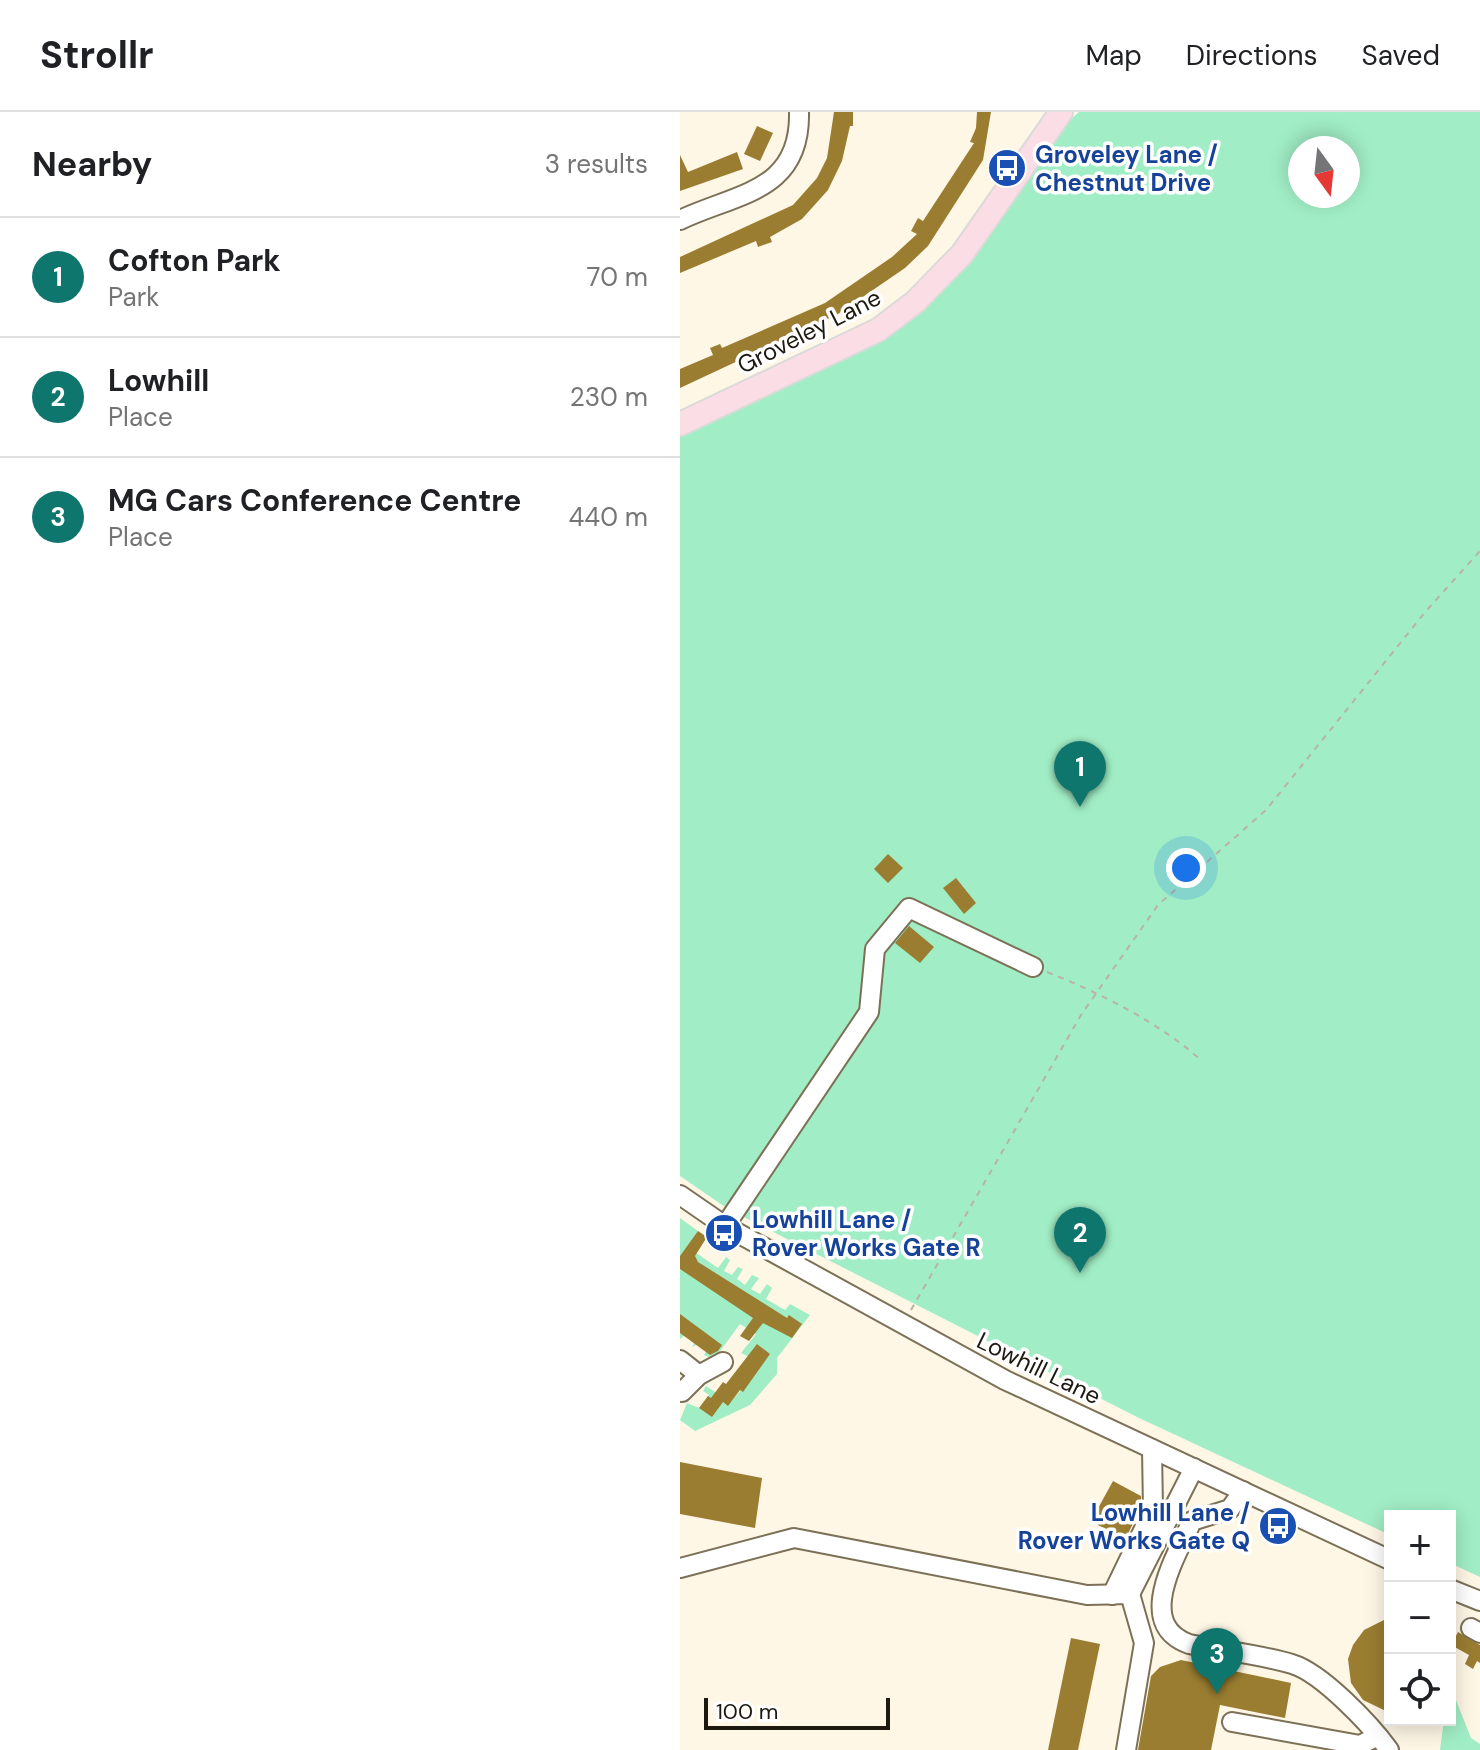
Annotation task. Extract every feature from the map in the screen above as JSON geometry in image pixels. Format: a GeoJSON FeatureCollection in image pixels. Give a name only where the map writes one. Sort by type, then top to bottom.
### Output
{"type":"FeatureCollection","features":[{"type":"Feature","properties":{"kind":"main road","name":"Groveley Lane"},"geometry":{"type":"LineString","coordinates":[[680,424],[878,330],[915,302],[962,254],[1061,112]]}},
{"type":"Feature","properties":{"kind":"street"},"geometry":{"type":"LineString","coordinates":[[680,220],[762,188],[785,170],[800,128],[799,112]]}},
{"type":"Feature","properties":{"kind":"street"},"geometry":{"type":"LineString","coordinates":[[725,1226],[869,1012],[875,949],[909,908],[1033,967]]}},
{"type":"Feature","properties":{"kind":"street","name":"Lowhill Lane"},"geometry":{"type":"LineString","coordinates":[[680,1195],[725,1226],[1005,1380],[1384,1557]]}},
{"type":"Feature","properties":{"kind":"street"},"geometry":{"type":"LineString","coordinates":[[680,1360],[699,1375]]}},
{"type":"Feature","properties":{"kind":"street"},"geometry":{"type":"LineString","coordinates":[[682,1392],[699,1375],[723,1362]]}},
{"type":"Feature","properties":{"kind":"street"},"geometry":{"type":"LineString","coordinates":[[1126,1750],[1144,1643],[1121,1594],[1153,1510],[1152,1449]]}},
{"type":"Feature","properties":{"kind":"street"},"geometry":{"type":"LineString","coordinates":[[1121,1594],[1194,1468]]}},
{"type":"Feature","properties":{"kind":"street"},"geometry":{"type":"LineString","coordinates":[[1243,1491],[1230,1509],[1192,1521],[1160,1596],[1165,1627],[1173,1638],[1189,1644],[1295,1665],[1318,1679],[1384,1743]]}},
{"type":"Feature","properties":{"kind":"street"},"geometry":{"type":"LineString","coordinates":[[680,1568],[794,1538],[1087,1595],[1121,1594]]}},
{"type":"Feature","properties":{"kind":"street"},"geometry":{"type":"LineString","coordinates":[[1456,1591],[1480,1601]]}},
{"type":"Feature","properties":{"kind":"street"},"geometry":{"type":"LineString","coordinates":[[1232,1722],[1360,1745],[1384,1743]]}},
{"type":"Feature","properties":{"kind":"path"},"geometry":{"type":"LineString","coordinates":[[903,1324],[1095,995],[1158,905],[1266,810],[1426,611],[1480,551]]}},
{"type":"Feature","properties":{"kind":"path"},"geometry":{"type":"LineString","coordinates":[[1033,967],[1095,995],[1170,1036],[1201,1060]]}},
{"type":"Feature","properties":{"kind":"green space"},"geometry":{"type":"Polygon","coordinates":[[[1079,112],[1480,112],[1480,1577],[1456,1566],[1456,1510],[1384,1510],[1384,1532],[1137,1417],[728,1209],[680,1176],[680,437],[903,321],[1048,139],[1079,112]]]}},
{"type":"Feature","properties":{"kind":"green space"},"geometry":{"type":"Polygon","coordinates":[[[680,1218],[698,1231],[692,1240],[695,1252],[718,1268],[726,1257],[730,1260],[724,1271],[732,1275],[738,1267],[743,1269],[737,1279],[745,1285],[752,1275],[759,1278],[751,1289],[760,1294],[767,1284],[772,1288],[766,1299],[785,1310],[790,1304],[810,1315],[777,1358],[777,1374],[750,1405],[695,1431],[680,1420],[687,1403],[699,1408],[709,1395],[703,1391],[706,1386],[731,1402],[763,1364],[741,1353],[756,1334],[740,1324],[718,1354],[708,1357],[704,1355],[707,1350],[698,1344],[692,1347],[697,1338],[686,1334],[680,1339],[680,1218]]]}},
{"type":"Feature","properties":{"kind":"green space"},"geometry":{"type":"Polygon","coordinates":[[[1456,1700],[1471,1738],[1480,1744],[1480,1750],[1440,1750],[1443,1726],[1456,1726],[1456,1700]]]}},
{"type":"Feature","properties":{"kind":"building"},"geometry":{"type":"Polygon","coordinates":[[[834,112],[853,112],[853,126],[850,126],[842,161],[828,190],[802,219],[770,237],[772,242],[758,247],[756,241],[680,273],[680,257],[793,205],[817,178],[827,158],[834,112]]]}},
{"type":"Feature","properties":{"kind":"building"},"geometry":{"type":"Polygon","coordinates":[[[977,112],[991,112],[983,160],[928,246],[905,268],[838,314],[680,388],[680,369],[713,355],[710,348],[720,344],[722,348],[825,303],[892,257],[917,234],[911,231],[918,218],[923,221],[974,143],[970,142],[976,128],[977,112]]]}},
{"type":"Feature","properties":{"kind":"building"},"geometry":{"type":"Polygon","coordinates":[[[757,126],[773,133],[760,161],[744,154],[757,126]]]}},
{"type":"Feature","properties":{"kind":"building"},"geometry":{"type":"Polygon","coordinates":[[[737,152],[743,169],[680,191],[680,155],[688,172],[737,152]]]}},
{"type":"Feature","properties":{"kind":"building"},"geometry":{"type":"Polygon","coordinates":[[[888,854],[903,868],[888,883],[874,869],[888,854]]]}},
{"type":"Feature","properties":{"kind":"building"},"geometry":{"type":"Polygon","coordinates":[[[956,878],[976,903],[964,914],[943,888],[956,878]]]}},
{"type":"Feature","properties":{"kind":"building"},"geometry":{"type":"Polygon","coordinates":[[[909,926],[934,947],[920,963],[895,943],[909,926]]]}},
{"type":"Feature","properties":{"kind":"building"},"geometry":{"type":"Polygon","coordinates":[[[698,1231],[707,1237],[695,1256],[698,1262],[787,1318],[789,1315],[802,1324],[792,1338],[763,1323],[749,1341],[740,1336],[753,1318],[680,1269],[680,1256],[698,1231]]]}},
{"type":"Feature","properties":{"kind":"building"},"geometry":{"type":"Polygon","coordinates":[[[680,1314],[722,1345],[718,1351],[710,1355],[680,1333],[680,1314]]]}},
{"type":"Feature","properties":{"kind":"building"},"geometry":{"type":"Polygon","coordinates":[[[757,1344],[770,1354],[743,1392],[740,1390],[728,1406],[723,1402],[712,1417],[699,1408],[723,1382],[726,1384],[757,1344]]]}},
{"type":"Feature","properties":{"kind":"building"},"geometry":{"type":"Polygon","coordinates":[[[680,1462],[762,1478],[755,1528],[680,1514],[680,1462]]]}},
{"type":"Feature","properties":{"kind":"building"},"geometry":{"type":"Polygon","coordinates":[[[1113,1481],[1141,1496],[1141,1507],[1125,1540],[1091,1521],[1113,1481]]]}},
{"type":"Feature","properties":{"kind":"building"},"geometry":{"type":"Polygon","coordinates":[[[1384,1620],[1384,1710],[1363,1700],[1351,1683],[1348,1659],[1364,1630],[1384,1620]]]}},
{"type":"Feature","properties":{"kind":"building"},"geometry":{"type":"Polygon","coordinates":[[[1458,1632],[1480,1645],[1480,1663],[1477,1661],[1473,1669],[1465,1664],[1469,1655],[1456,1648],[1458,1632]]]}},
{"type":"Feature","properties":{"kind":"building"},"geometry":{"type":"Polygon","coordinates":[[[1071,1638],[1100,1644],[1078,1750],[1048,1750],[1071,1638]]]}},
{"type":"Feature","properties":{"kind":"building"},"geometry":{"type":"Polygon","coordinates":[[[1181,1660],[1291,1683],[1285,1718],[1220,1705],[1211,1750],[1138,1750],[1151,1676],[1160,1667],[1181,1660]]]}},
{"type":"Feature","properties":{"kind":"place","name":"Groveley Lane / Chestnut Drive"},"geometry":{"type":"Point","coordinates":[1007,168]}},
{"type":"Feature","properties":{"kind":"place","name":"Cofton Park"},"geometry":{"type":"Point","coordinates":[1080,807]}},
{"type":"Feature","properties":{"kind":"place","name":"Lowhill Lane / Rover Works Gate R"},"geometry":{"type":"Point","coordinates":[724,1233]}},
{"type":"Feature","properties":{"kind":"place","name":"Lowhill"},"geometry":{"type":"Point","coordinates":[1080,1273]}},
{"type":"Feature","properties":{"kind":"place","name":"Lowhill Lane / Rover Works Gate Q"},"geometry":{"type":"Point","coordinates":[1278,1526]}},
{"type":"Feature","properties":{"kind":"place","name":"MG Cars Conference Centre"},"geometry":{"type":"Point","coordinates":[1217,1694]}}]}
